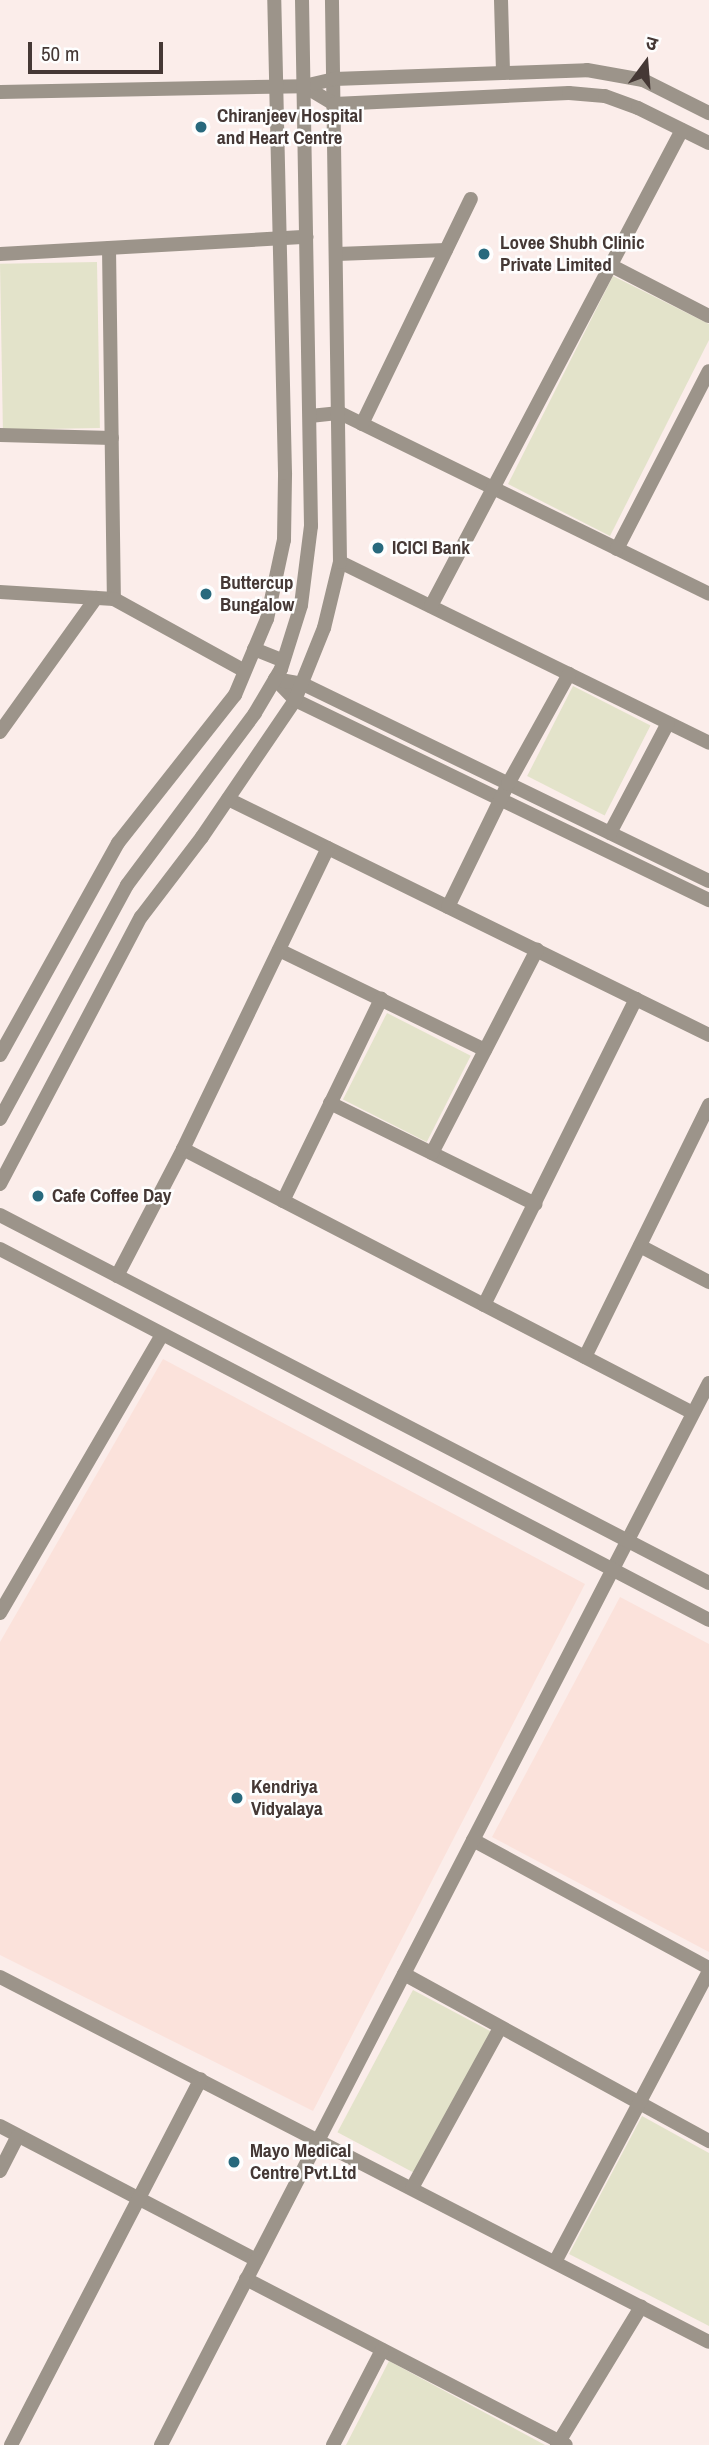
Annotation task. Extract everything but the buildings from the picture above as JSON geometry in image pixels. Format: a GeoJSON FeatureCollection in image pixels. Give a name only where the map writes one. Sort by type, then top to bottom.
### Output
{"type":"FeatureCollection","features":[{"type":"Feature","properties":{"kind":"street"},"geometry":{"type":"LineString","coordinates":[[0,1055],[4,1036],[118,843],[209,732],[235,695],[267,619],[284,540],[274,0]]}},
{"type":"Feature","properties":{"kind":"street"},"geometry":{"type":"LineString","coordinates":[[0,1119],[127,886],[255,713],[275,679],[301,605],[311,526],[302,0]]}},
{"type":"Feature","properties":{"kind":"street"},"geometry":{"type":"LineString","coordinates":[[0,1184],[141,917],[228,799],[295,700],[324,628],[340,562],[340,413],[332,0]]}},
{"type":"Feature","properties":{"kind":"street"},"geometry":{"type":"LineString","coordinates":[[502,0],[503,73]]}},
{"type":"Feature","properties":{"kind":"street"},"geometry":{"type":"LineString","coordinates":[[0,92],[304,86],[334,79],[587,70],[643,80],[709,113]]}},
{"type":"Feature","properties":{"kind":"street"},"geometry":{"type":"LineString","coordinates":[[304,86],[334,104],[569,93],[605,96],[709,143]]}},
{"type":"Feature","properties":{"kind":"street"},"geometry":{"type":"LineString","coordinates":[[431,606],[682,130]]}},
{"type":"Feature","properties":{"kind":"street"},"geometry":{"type":"LineString","coordinates":[[362,424],[471,199]]}},
{"type":"Feature","properties":{"kind":"street"},"geometry":{"type":"LineString","coordinates":[[0,254],[307,237]]}},
{"type":"Feature","properties":{"kind":"street"},"geometry":{"type":"LineString","coordinates":[[109,248],[114,599]]}},
{"type":"Feature","properties":{"kind":"street"},"geometry":{"type":"LineString","coordinates":[[337,254],[446,250]]}},
{"type":"Feature","properties":{"kind":"street"},"geometry":{"type":"LineString","coordinates":[[610,265],[709,316]]}},
{"type":"Feature","properties":{"kind":"street"},"geometry":{"type":"LineString","coordinates":[[617,549],[709,371]]}},
{"type":"Feature","properties":{"kind":"street"},"geometry":{"type":"LineString","coordinates":[[310,416],[340,413],[709,594]]}},
{"type":"Feature","properties":{"kind":"street"},"geometry":{"type":"LineString","coordinates":[[0,435],[112,438]]}},
{"type":"Feature","properties":{"kind":"street"},"geometry":{"type":"LineString","coordinates":[[340,562],[709,743]]}},
{"type":"Feature","properties":{"kind":"street"},"geometry":{"type":"LineString","coordinates":[[0,592],[114,599],[245,671]]}},
{"type":"Feature","properties":{"kind":"street"},"geometry":{"type":"LineString","coordinates":[[0,732],[96,598]]}},
{"type":"Feature","properties":{"kind":"street"},"geometry":{"type":"LineString","coordinates":[[254,649],[283,661]]}},
{"type":"Feature","properties":{"kind":"street"},"geometry":{"type":"LineString","coordinates":[[449,907],[508,783],[569,674]]}},
{"type":"Feature","properties":{"kind":"street"},"geometry":{"type":"LineString","coordinates":[[275,679],[303,684],[709,881]]}},
{"type":"Feature","properties":{"kind":"street"},"geometry":{"type":"LineString","coordinates":[[275,679],[295,700],[709,900]]}},
{"type":"Feature","properties":{"kind":"street"},"geometry":{"type":"LineString","coordinates":[[610,833],[668,723]]}},
{"type":"Feature","properties":{"kind":"street"},"geometry":{"type":"LineString","coordinates":[[228,799],[709,1035]]}},
{"type":"Feature","properties":{"kind":"street"},"geometry":{"type":"LineString","coordinates":[[117,1276],[183,1149],[328,848]]}},
{"type":"Feature","properties":{"kind":"street"},"geometry":{"type":"LineString","coordinates":[[279,950],[485,1050]]}},
{"type":"Feature","properties":{"kind":"street"},"geometry":{"type":"LineString","coordinates":[[432,1153],[537,950]]}},
{"type":"Feature","properties":{"kind":"street"},"geometry":{"type":"LineString","coordinates":[[283,1201],[381,999]]}},
{"type":"Feature","properties":{"kind":"street"},"geometry":{"type":"LineString","coordinates":[[484,1305],[636,999]]}},
{"type":"Feature","properties":{"kind":"street"},"geometry":{"type":"LineString","coordinates":[[330,1103],[535,1204]]}},
{"type":"Feature","properties":{"kind":"street"},"geometry":{"type":"LineString","coordinates":[[585,1357],[709,1105]]}},
{"type":"Feature","properties":{"kind":"street"},"geometry":{"type":"LineString","coordinates":[[183,1149],[694,1413]]}},
{"type":"Feature","properties":{"kind":"street"},"geometry":{"type":"LineString","coordinates":[[0,1215],[709,1583]]}},
{"type":"Feature","properties":{"kind":"street"},"geometry":{"type":"LineString","coordinates":[[640,1246],[709,1282]]}},
{"type":"Feature","properties":{"kind":"street"},"geometry":{"type":"LineString","coordinates":[[0,1249],[709,1620]]}},
{"type":"Feature","properties":{"kind":"street"},"geometry":{"type":"LineString","coordinates":[[0,1613],[162,1335]]}},
{"type":"Feature","properties":{"kind":"street"},"geometry":{"type":"LineString","coordinates":[[161,2445],[709,1383]]}},
{"type":"Feature","properties":{"kind":"street"},"geometry":{"type":"LineString","coordinates":[[473,1840],[709,1969],[555,2262]]}},
{"type":"Feature","properties":{"kind":"street"},"geometry":{"type":"LineString","coordinates":[[404,1974],[709,2141]]}},
{"type":"Feature","properties":{"kind":"street"},"geometry":{"type":"LineString","coordinates":[[0,1977],[709,2342]]}},
{"type":"Feature","properties":{"kind":"street"},"geometry":{"type":"LineString","coordinates":[[412,2188],[500,2028]]}},
{"type":"Feature","properties":{"kind":"street"},"geometry":{"type":"LineString","coordinates":[[11,2445],[201,2079]]}},
{"type":"Feature","properties":{"kind":"street"},"geometry":{"type":"LineString","coordinates":[[0,2126],[256,2260]]}},
{"type":"Feature","properties":{"kind":"street"},"geometry":{"type":"LineString","coordinates":[[0,2171],[18,2136]]}},
{"type":"Feature","properties":{"kind":"street"},"geometry":{"type":"LineString","coordinates":[[246,2279],[561,2444],[641,2307]]}},
{"type":"Feature","properties":{"kind":"street"},"geometry":{"type":"LineString","coordinates":[[333,2445],[382,2350]]}},
{"type":"Feature","properties":{"kind":"shaded area","name":"Kendriya Vidyalaya"},"geometry":{"type":"Polygon","coordinates":[[[163,1359],[585,1584],[313,2111],[0,1955],[0,1642],[163,1359]]]}},
{"type":"Feature","properties":{"kind":"shaded area"},"geometry":{"type":"Polygon","coordinates":[[[620,1597],[709,1644],[709,1952],[492,1837],[620,1597]]]}},
{"type":"Feature","properties":{"kind":"green space"},"geometry":{"type":"Polygon","coordinates":[[[97,262],[100,428],[3,430],[0,264],[97,262]]]}},
{"type":"Feature","properties":{"kind":"green space"},"geometry":{"type":"Polygon","coordinates":[[[613,276],[709,324],[709,340],[610,536],[508,484],[613,276]]]}},
{"type":"Feature","properties":{"kind":"green space"},"geometry":{"type":"Polygon","coordinates":[[[573,686],[651,725],[605,815],[527,776],[573,686]]]}},
{"type":"Feature","properties":{"kind":"green space"},"geometry":{"type":"Polygon","coordinates":[[[387,1013],[471,1056],[427,1142],[343,1099],[387,1013]]]}},
{"type":"Feature","properties":{"kind":"green space"},"geometry":{"type":"Polygon","coordinates":[[[413,1990],[494,2033],[419,2175],[337,2132],[413,1990]]]}},
{"type":"Feature","properties":{"kind":"green space"},"geometry":{"type":"Polygon","coordinates":[[[642,2116],[709,2153],[709,2326],[569,2254],[642,2116]]]}},
{"type":"Feature","properties":{"kind":"green space"},"geometry":{"type":"Polygon","coordinates":[[[389,2361],[545,2445],[346,2445],[389,2361]]]}},
{"type":"Feature","properties":{"kind":"place","name":"Chiranjeev Hospital and Heart Centre"},"geometry":{"type":"Point","coordinates":[201,127]}},
{"type":"Feature","properties":{"kind":"place","name":"Lovee Shubh Clinic Private Limited"},"geometry":{"type":"Point","coordinates":[484,254]}},
{"type":"Feature","properties":{"kind":"place","name":"ICICI Bank"},"geometry":{"type":"Point","coordinates":[378,548]}},
{"type":"Feature","properties":{"kind":"place","name":"Buttercup Bungalow"},"geometry":{"type":"Point","coordinates":[206,594]}},
{"type":"Feature","properties":{"kind":"place","name":"Cafe Coffee Day"},"geometry":{"type":"Point","coordinates":[38,1196]}},
{"type":"Feature","properties":{"kind":"place","name":"Kendriya Vidyalaya"},"geometry":{"type":"Point","coordinates":[237,1798]}},
{"type":"Feature","properties":{"kind":"place","name":"Mayo Medical Centre Pvt.Ltd"},"geometry":{"type":"Point","coordinates":[234,2162]}}]}
